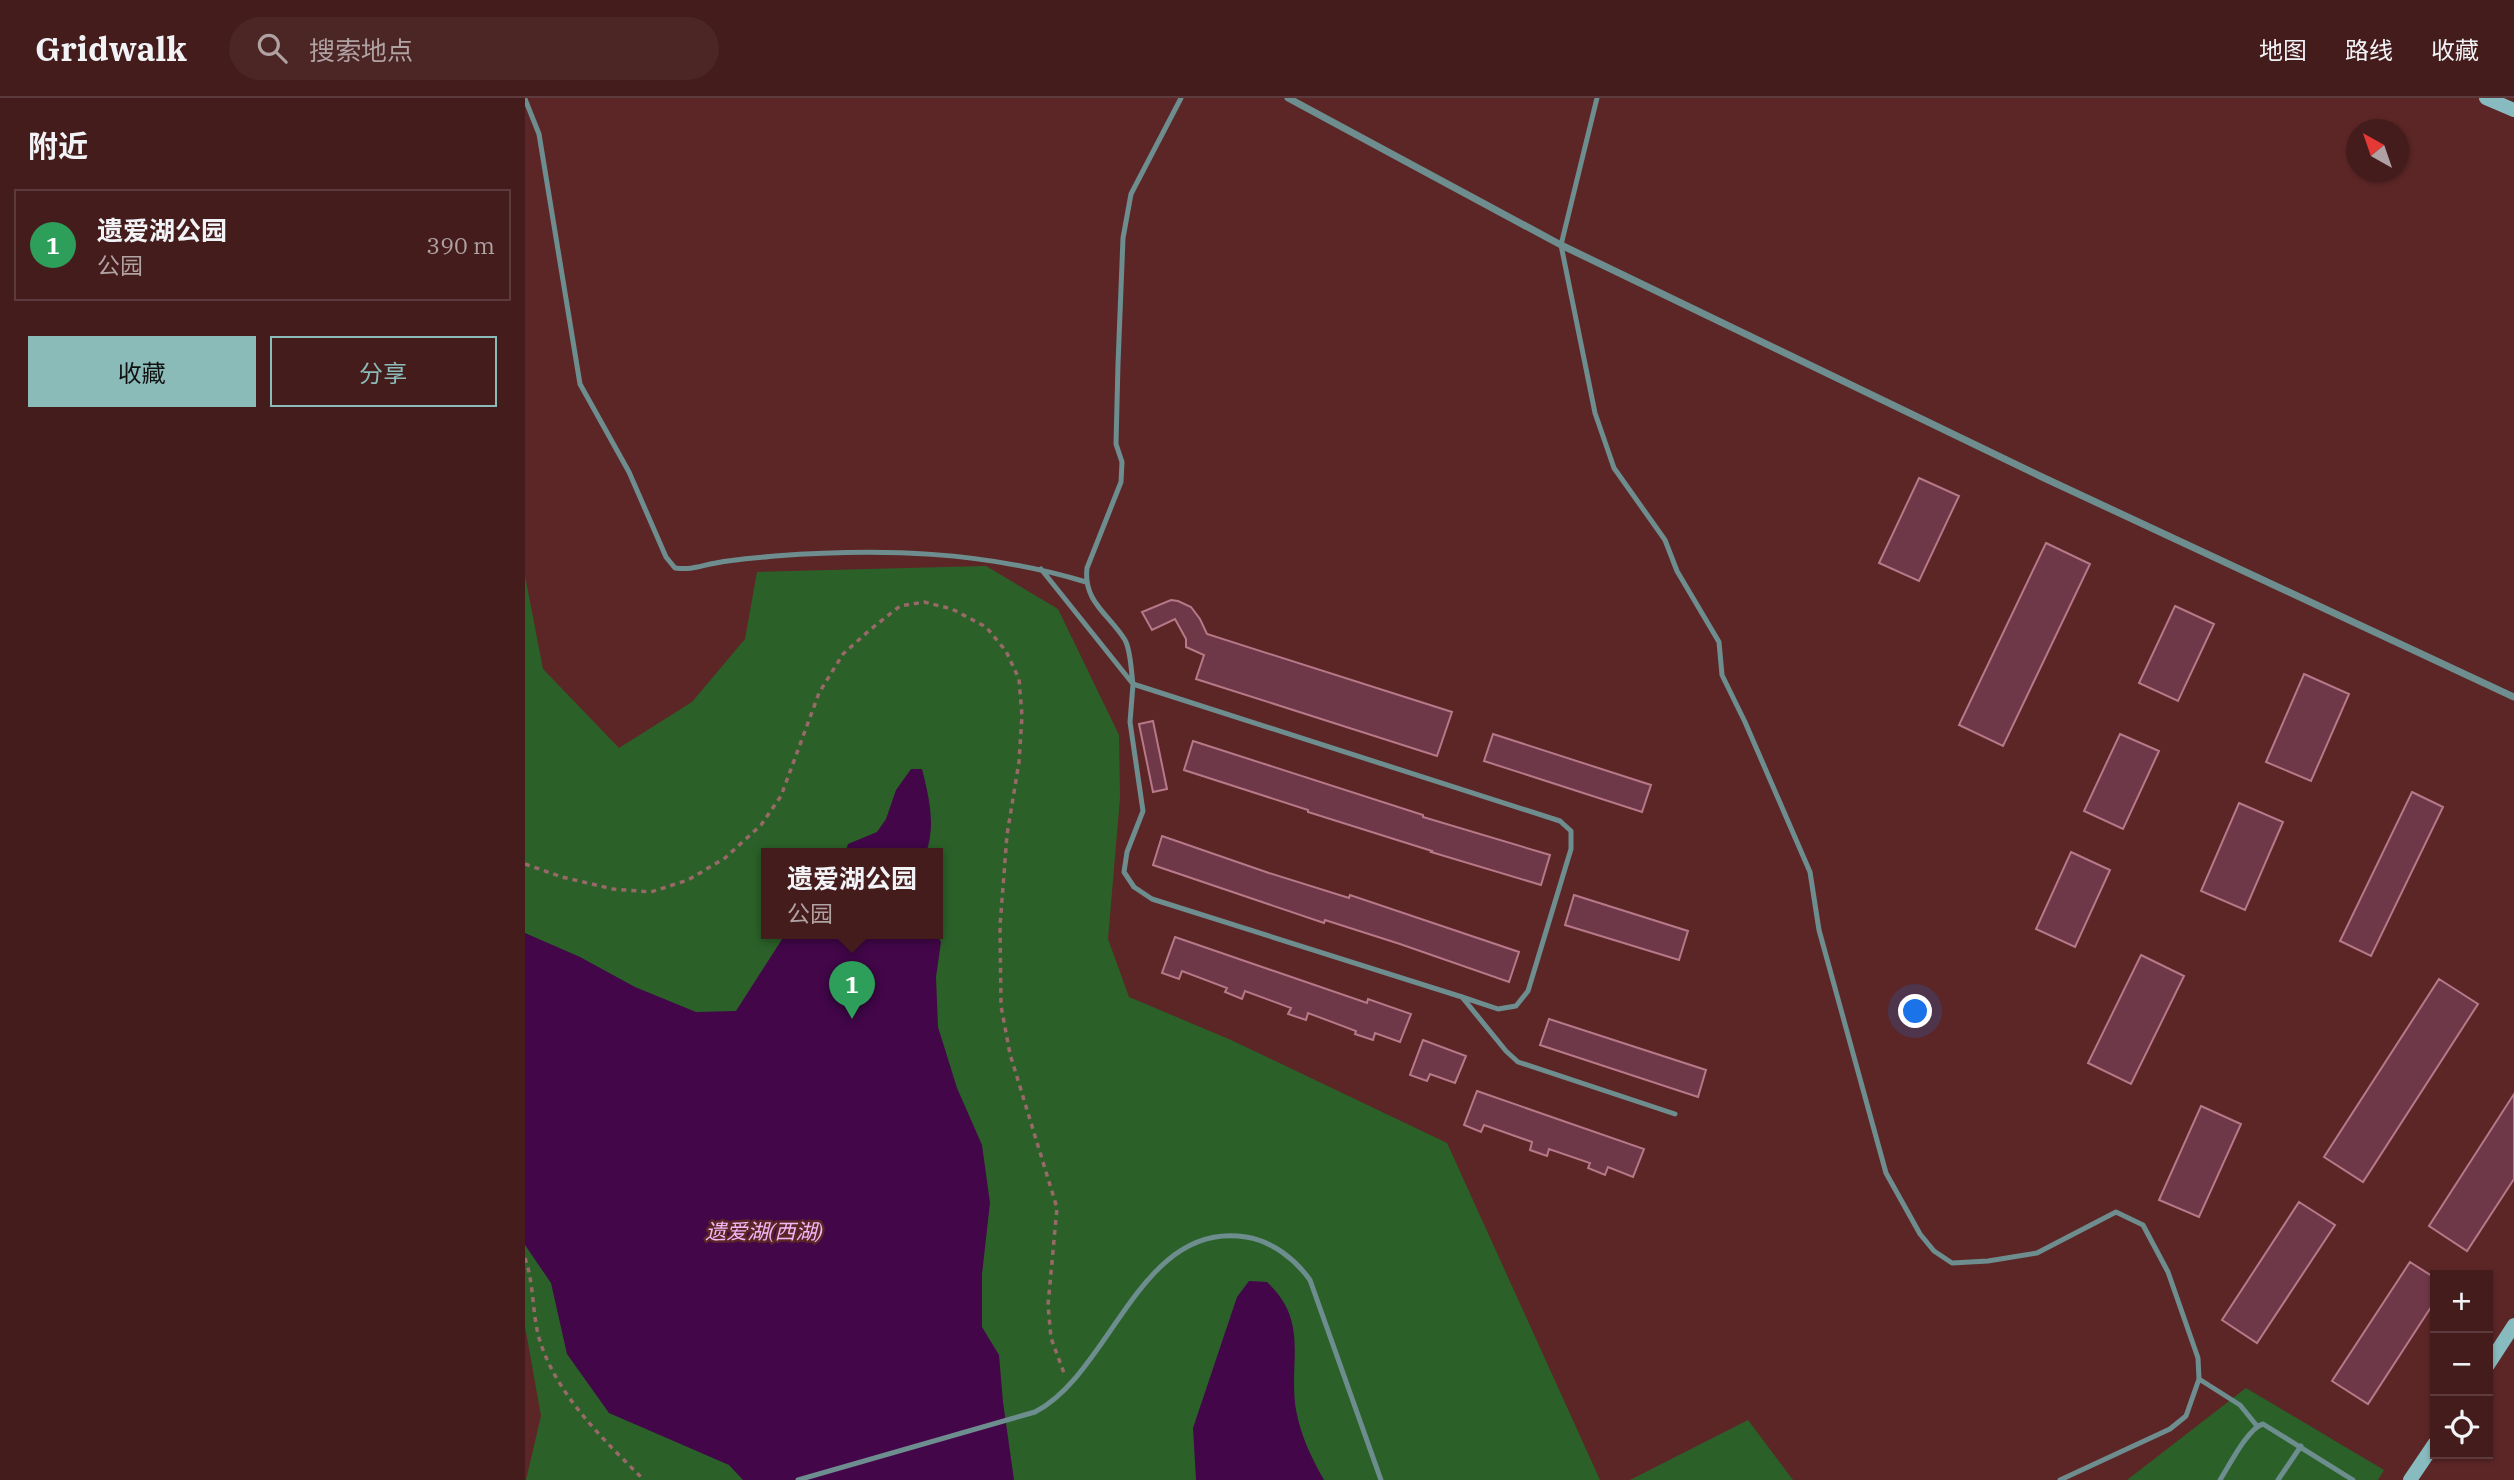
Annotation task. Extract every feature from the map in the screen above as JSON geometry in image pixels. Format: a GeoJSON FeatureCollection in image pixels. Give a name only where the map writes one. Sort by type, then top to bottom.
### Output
{"type":"FeatureCollection","features":[{"type":"Feature","properties":{"kind":"main road"},"geometry":{"type":"LineString","coordinates":[[2486,98],[2514,110]]}},
{"type":"Feature","properties":{"kind":"main road"},"geometry":{"type":"LineString","coordinates":[[2493,1357],[2514,1325]]}},
{"type":"Feature","properties":{"kind":"main road"},"geometry":{"type":"LineString","coordinates":[[2410,1480],[2430,1450]]}},
{"type":"Feature","properties":{"kind":"street"},"geometry":{"type":"LineString","coordinates":[[1288,98],[1561,245],[2042,477],[2514,697]]}},
{"type":"Feature","properties":{"kind":"lane"},"geometry":{"type":"LineString","coordinates":[[1041,569],[1133,684],[1560,821],[1571,831],[1571,849],[1528,991],[1516,1006],[1498,1009],[1152,899],[1133,887],[1124,872],[1127,852],[1143,811],[1130,722],[1133,684],[1126,642],[1091,597],[1086,582],[1087,568],[1121,482],[1122,462],[1116,444],[1118,364],[1123,238],[1131,194],[1181,98]]}},
{"type":"Feature","properties":{"kind":"lane"},"geometry":{"type":"LineString","coordinates":[[1597,98],[1561,245],[1595,413],[1614,468],[1665,540],[1677,571],[1719,642],[1722,675],[1810,873],[1819,930],[1886,1173],[1913,1222],[1934,1251],[1952,1263],[1988,1261],[2037,1253],[2116,1212],[2143,1225],[2168,1272],[2197,1358],[2199,1379],[2186,1416],[2170,1429],[2060,1480]]}},
{"type":"Feature","properties":{"kind":"lane"},"geometry":{"type":"LineString","coordinates":[[525,99],[539,134],[580,384],[629,472],[666,557],[675,568],[692,570],[715,563],[773,556],[880,551],[961,556],[1041,569],[1086,582]]}},
{"type":"Feature","properties":{"kind":"lane"},"geometry":{"type":"LineString","coordinates":[[1462,997],[1518,1062],[1675,1114]]}},
{"type":"Feature","properties":{"kind":"lane"},"geometry":{"type":"LineString","coordinates":[[798,1480],[1035,1412],[1054,1400],[1069,1384],[1156,1271],[1176,1252],[1219,1236],[1264,1241],[1300,1267],[1310,1280],[1381,1480]]}},
{"type":"Feature","properties":{"kind":"lane"},"geometry":{"type":"LineString","coordinates":[[2199,1379],[2240,1405],[2257,1426]]}},
{"type":"Feature","properties":{"kind":"lane"},"geometry":{"type":"LineString","coordinates":[[2220,1480],[2257,1426],[2267,1425],[2348,1479]]}},
{"type":"Feature","properties":{"kind":"lane"},"geometry":{"type":"LineString","coordinates":[[2278,1480],[2301,1446]]}},
{"type":"Feature","properties":{"kind":"path"},"geometry":{"type":"LineString","coordinates":[[525,864],[562,877],[613,889],[651,892],[688,880],[725,858],[761,825],[781,796],[819,693],[843,654],[871,629],[900,606],[924,601],[953,609],[986,627],[1006,651],[1019,679],[1022,716],[1019,762],[1007,835],[1001,913],[1001,1006],[1010,1054],[1057,1208],[1048,1305],[1051,1338],[1069,1384]]}},
{"type":"Feature","properties":{"kind":"path"},"geometry":{"type":"LineString","coordinates":[[525,1258],[530,1271],[530,1292],[539,1338],[548,1361],[593,1429],[644,1480]]}},
{"type":"Feature","properties":{"kind":"green space"},"geometry":{"type":"Polygon","coordinates":[[[986,566],[1058,609],[1119,735],[1120,798],[1108,939],[1129,997],[1231,1040],[1447,1143],[1600,1480],[526,1480],[541,1416],[525,1326],[525,576],[543,669],[619,748],[692,702],[745,639],[757,572],[986,566]]]}},
{"type":"Feature","properties":{"kind":"green space"},"geometry":{"type":"Polygon","coordinates":[[[2246,1388],[2384,1470],[2378,1480],[2127,1480],[2246,1388]]]}},
{"type":"Feature","properties":{"kind":"green space"},"geometry":{"type":"Polygon","coordinates":[[[1748,1420],[1793,1480],[1630,1480],[1748,1420]]]}},
{"type":"Feature","properties":{"kind":"water"},"geometry":{"type":"Polygon","coordinates":[[[911,769],[922,769],[931,822],[927,848],[847,848],[848,844],[877,832],[886,819],[896,790],[911,769]]]}},
{"type":"Feature","properties":{"kind":"water","name":"遗爱湖(西湖)"},"geometry":{"type":"Polygon","coordinates":[[[525,933],[580,957],[635,987],[696,1012],[736,1011],[782,939],[939,939],[936,977],[938,1027],[957,1088],[982,1145],[990,1203],[982,1274],[982,1327],[999,1355],[1014,1480],[743,1480],[729,1465],[609,1413],[567,1354],[551,1283],[525,1245],[525,933]]]}},
{"type":"Feature","properties":{"kind":"water"},"geometry":{"type":"Polygon","coordinates":[[[1249,1281],[1267,1282],[1289,1312],[1295,1343],[1296,1410],[1307,1446],[1324,1480],[1196,1480],[1193,1428],[1237,1297],[1249,1281]]]}},
{"type":"Feature","properties":{"kind":"building"},"geometry":{"type":"Polygon","coordinates":[[[1919,478],[1959,496],[1919,581],[1879,563],[1919,478]]]}},
{"type":"Feature","properties":{"kind":"building"},"geometry":{"type":"Polygon","coordinates":[[[2046,543],[2090,564],[2003,746],[1959,725],[2046,543]]]}},
{"type":"Feature","properties":{"kind":"building"},"geometry":{"type":"Polygon","coordinates":[[[1171,600],[1191,607],[1207,634],[1452,712],[1437,756],[1196,679],[1204,655],[1186,647],[1186,639],[1175,619],[1152,630],[1142,612],[1171,600]]]}},
{"type":"Feature","properties":{"kind":"building"},"geometry":{"type":"Polygon","coordinates":[[[2175,606],[2214,624],[2178,701],[2139,683],[2175,606]]]}},
{"type":"Feature","properties":{"kind":"building"},"geometry":{"type":"Polygon","coordinates":[[[2304,674],[2349,694],[2311,781],[2266,762],[2304,674]]]}},
{"type":"Feature","properties":{"kind":"building"},"geometry":{"type":"Polygon","coordinates":[[[1153,721],[1167,789],[1153,792],[1139,724],[1153,721]]]}},
{"type":"Feature","properties":{"kind":"building"},"geometry":{"type":"Polygon","coordinates":[[[1493,734],[1651,785],[1642,812],[1484,761],[1493,734]]]}},
{"type":"Feature","properties":{"kind":"building"},"geometry":{"type":"Polygon","coordinates":[[[2120,734],[2159,751],[2123,829],[2084,811],[2120,734]]]}},
{"type":"Feature","properties":{"kind":"building"},"geometry":{"type":"Polygon","coordinates":[[[1193,741],[1423,817],[1550,855],[1541,885],[1431,852],[1184,770],[1193,741]]]}},
{"type":"Feature","properties":{"kind":"building"},"geometry":{"type":"Polygon","coordinates":[[[2412,792],[2443,807],[2371,956],[2340,941],[2412,792]]]}},
{"type":"Feature","properties":{"kind":"building"},"geometry":{"type":"Polygon","coordinates":[[[2239,803],[2283,822],[2245,910],[2201,891],[2239,803]]]}},
{"type":"Feature","properties":{"kind":"building"},"geometry":{"type":"Polygon","coordinates":[[[1162,836],[1269,873],[1349,898],[1350,895],[1519,952],[1509,982],[1153,865],[1162,836]]]}},
{"type":"Feature","properties":{"kind":"building"},"geometry":{"type":"Polygon","coordinates":[[[2071,852],[2110,870],[2075,947],[2036,929],[2071,852]]]}},
{"type":"Feature","properties":{"kind":"building"},"geometry":{"type":"Polygon","coordinates":[[[1574,895],[1688,931],[1679,960],[1565,925],[1574,895]]]}},
{"type":"Feature","properties":{"kind":"building"},"geometry":{"type":"Polygon","coordinates":[[[1175,937],[1367,1003],[1368,999],[1411,1014],[1400,1042],[1375,1033],[1373,1040],[1308,1013],[1306,1020],[1288,1014],[1291,1008],[1245,991],[1242,999],[1225,992],[1227,988],[1182,971],[1179,979],[1162,973],[1175,937]]]}},
{"type":"Feature","properties":{"kind":"building"},"geometry":{"type":"Polygon","coordinates":[[[2141,955],[2184,976],[2131,1084],[2088,1063],[2141,955]]]}},
{"type":"Feature","properties":{"kind":"building"},"geometry":{"type":"Polygon","coordinates":[[[2439,979],[2478,1004],[2363,1182],[2324,1157],[2439,979]]]}},
{"type":"Feature","properties":{"kind":"building"},"geometry":{"type":"Polygon","coordinates":[[[1549,1019],[1706,1070],[1698,1097],[1540,1045],[1549,1019]]]}},
{"type":"Feature","properties":{"kind":"building"},"geometry":{"type":"Polygon","coordinates":[[[1423,1040],[1466,1056],[1455,1083],[1430,1074],[1427,1081],[1410,1075],[1423,1040]]]}},
{"type":"Feature","properties":{"kind":"building"},"geometry":{"type":"Polygon","coordinates":[[[1477,1091],[1644,1149],[1633,1177],[1608,1167],[1605,1175],[1588,1168],[1590,1163],[1549,1149],[1547,1156],[1530,1150],[1532,1142],[1484,1125],[1481,1132],[1464,1125],[1477,1091]]]}},
{"type":"Feature","properties":{"kind":"building"},"geometry":{"type":"Polygon","coordinates":[[[2514,1094],[2514,1179],[2467,1251],[2429,1226],[2514,1094]]]}},
{"type":"Feature","properties":{"kind":"building"},"geometry":{"type":"Polygon","coordinates":[[[2201,1106],[2241,1124],[2199,1217],[2159,1200],[2201,1106]]]}},
{"type":"Feature","properties":{"kind":"building"},"geometry":{"type":"Polygon","coordinates":[[[2299,1202],[2335,1225],[2257,1343],[2222,1320],[2299,1202]]]}},
{"type":"Feature","properties":{"kind":"building"},"geometry":{"type":"Polygon","coordinates":[[[2410,1262],[2430,1275],[2430,1309],[2368,1404],[2332,1381],[2410,1262]]]}},
{"type":"Feature","properties":{"kind":"place","name":"遗爱湖公园"},"geometry":{"type":"Point","coordinates":[852,1019]}}]}
